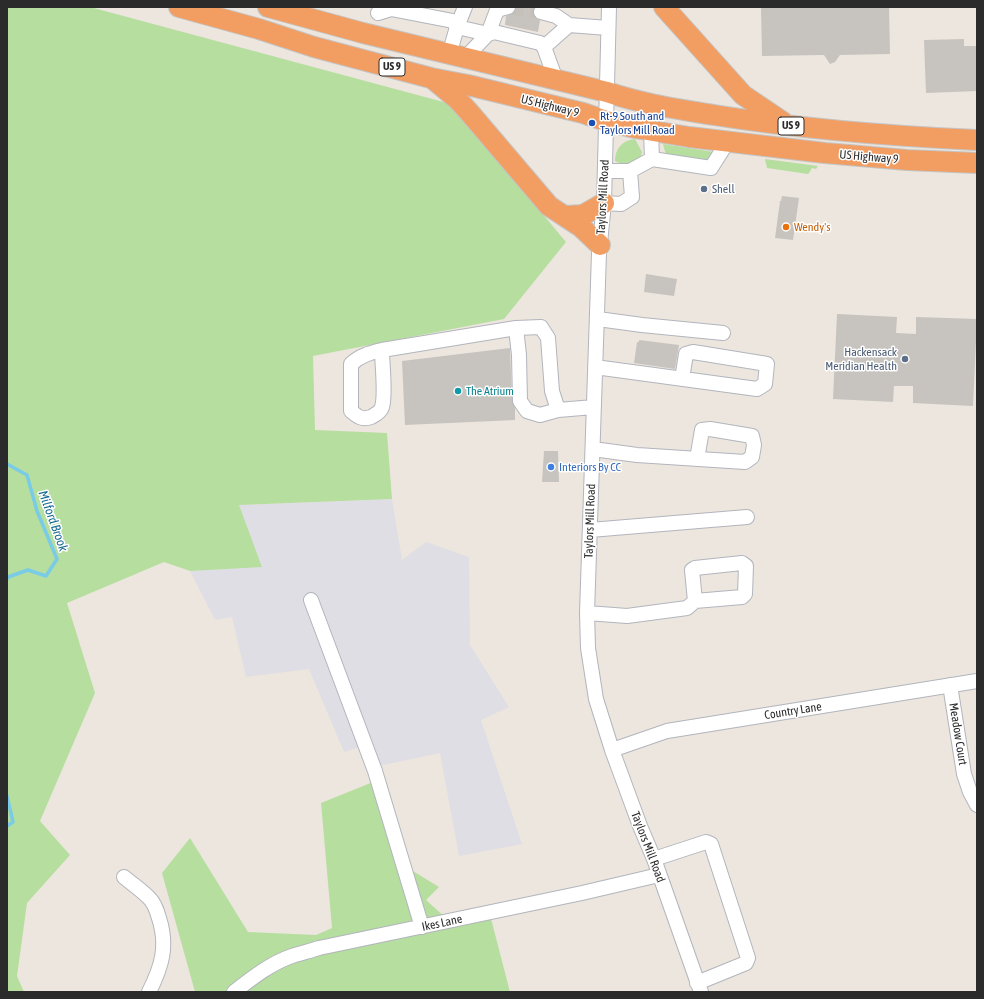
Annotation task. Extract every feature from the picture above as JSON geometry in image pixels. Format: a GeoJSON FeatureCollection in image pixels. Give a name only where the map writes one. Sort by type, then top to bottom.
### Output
{"type":"FeatureCollection","features":[{"type":"Feature","properties":{"kind":"highway","name":"US Highway 9"},"geometry":{"type":"LineString","coordinates":[[179,7],[259,29],[314,47],[431,78],[468,85],[583,113],[606,121],[651,131],[832,154],[907,160],[977,163]]}},
{"type":"Feature","properties":{"kind":"highway","name":"US Highway 9"},"geometry":{"type":"LineString","coordinates":[[268,7],[370,35],[644,102],[788,126],[917,138],[977,140]]}},
{"type":"Feature","properties":{"kind":"highway"},"geometry":{"type":"LineString","coordinates":[[664,7],[743,95],[788,126]]}},
{"type":"Feature","properties":{"kind":"highway"},"geometry":{"type":"LineString","coordinates":[[431,78],[457,99],[550,206],[581,227],[600,244]]}},
{"type":"Feature","properties":{"kind":"highway"},"geometry":{"type":"LineString","coordinates":[[566,216],[583,215],[604,203]]}},
{"type":"Feature","properties":{"kind":"street"},"geometry":{"type":"LineString","coordinates":[[457,56],[457,27],[465,7]]}},
{"type":"Feature","properties":{"kind":"street"},"geometry":{"type":"LineString","coordinates":[[488,34],[497,10],[508,7]]}},
{"type":"Feature","properties":{"kind":"street","name":"Taylors Mill Road"},"geometry":{"type":"LineString","coordinates":[[609,7],[604,203],[600,244],[595,367],[587,613],[588,648],[596,700],[612,750],[654,859],[699,987]]}},
{"type":"Feature","properties":{"kind":"street"},"geometry":{"type":"LineString","coordinates":[[370,35],[378,10],[390,9],[453,21],[457,27],[488,34]]}},
{"type":"Feature","properties":{"kind":"street"},"geometry":{"type":"LineString","coordinates":[[542,12],[556,16],[569,25],[608,28]]}},
{"type":"Feature","properties":{"kind":"street"},"geometry":{"type":"LineString","coordinates":[[544,46],[569,25]]}},
{"type":"Feature","properties":{"kind":"street"},"geometry":{"type":"LineString","coordinates":[[457,56],[488,34],[494,32],[540,42],[544,46],[556,80]]}},
{"type":"Feature","properties":{"kind":"street"},"geometry":{"type":"LineString","coordinates":[[651,131],[652,159]]}},
{"type":"Feature","properties":{"kind":"street"},"geometry":{"type":"LineString","coordinates":[[605,171],[630,171],[652,159],[711,168],[728,141]]}},
{"type":"Feature","properties":{"kind":"street"},"geometry":{"type":"LineString","coordinates":[[604,203],[620,204],[632,197],[630,171]]}},
{"type":"Feature","properties":{"kind":"street"},"geometry":{"type":"LineString","coordinates":[[598,319],[723,333]]}},
{"type":"Feature","properties":{"kind":"street"},"geometry":{"type":"LineString","coordinates":[[382,350],[516,328],[541,327],[548,338],[552,391],[558,410]]}},
{"type":"Feature","properties":{"kind":"street"},"geometry":{"type":"LineString","coordinates":[[516,328],[519,356],[520,401],[527,411],[540,415],[558,410],[594,407]]}},
{"type":"Feature","properties":{"kind":"street"},"geometry":{"type":"LineString","coordinates":[[595,367],[682,379],[757,389],[765,384],[767,364],[693,352],[686,354],[682,379]]}},
{"type":"Feature","properties":{"kind":"street"},"geometry":{"type":"LineString","coordinates":[[593,449],[637,455],[697,459]]}},
{"type":"Feature","properties":{"kind":"street"},"geometry":{"type":"LineString","coordinates":[[590,530],[747,517]]}},
{"type":"Feature","properties":{"kind":"street"},"geometry":{"type":"LineString","coordinates":[[310,600],[375,771],[422,927]]}},
{"type":"Feature","properties":{"kind":"street"},"geometry":{"type":"LineString","coordinates":[[587,613],[627,616],[687,608],[695,602]]}},
{"type":"Feature","properties":{"kind":"street","name":"Country Lane"},"geometry":{"type":"LineString","coordinates":[[612,750],[667,731],[977,681]]}},
{"type":"Feature","properties":{"kind":"street","name":"Meadow Court"},"geometry":{"type":"LineString","coordinates":[[950,685],[964,774],[970,792],[977,805]]}},
{"type":"Feature","properties":{"kind":"street"},"geometry":{"type":"LineString","coordinates":[[654,859],[706,842],[711,844],[748,958],[746,963],[699,987]]}},
{"type":"Feature","properties":{"kind":"street","name":"Ikes Lane"},"geometry":{"type":"LineString","coordinates":[[234,992],[254,976],[276,963],[291,956],[319,948],[582,894],[659,875]]}},
{"type":"Feature","properties":{"kind":"street"},"geometry":{"type":"LineString","coordinates":[[124,877],[150,899],[157,910],[162,927],[164,948],[161,964],[149,992]]}},
{"type":"Feature","properties":{"kind":"shaded area"},"geometry":{"type":"Polygon","coordinates":[[[392,499],[402,560],[426,542],[469,557],[470,645],[509,707],[481,720],[522,844],[459,856],[440,753],[374,767],[366,745],[344,752],[309,669],[246,677],[232,617],[215,620],[190,571],[262,566],[238,505],[392,499]]]}},
{"type":"Feature","properties":{"kind":"green space"},"geometry":{"type":"Polygon","coordinates":[[[7,7],[90,7],[451,104],[566,242],[504,319],[313,356],[315,430],[387,433],[392,499],[239,505],[262,567],[190,571],[164,562],[67,603],[95,693],[40,821],[70,855],[27,903],[17,976],[24,992],[7,992],[7,7]]]}},
{"type":"Feature","properties":{"kind":"green space"},"geometry":{"type":"Polygon","coordinates":[[[635,139],[642,152],[640,159],[628,163],[618,163],[615,161],[616,153],[620,146],[626,141],[635,139]]]}},
{"type":"Feature","properties":{"kind":"green space"},"geometry":{"type":"Polygon","coordinates":[[[663,144],[714,152],[707,161],[666,155],[663,144]]]}},
{"type":"Feature","properties":{"kind":"green space"},"geometry":{"type":"Polygon","coordinates":[[[765,159],[818,166],[816,169],[812,168],[808,174],[767,168],[765,159]]]}},
{"type":"Feature","properties":{"kind":"green space"},"geometry":{"type":"Polygon","coordinates":[[[378,780],[408,868],[439,887],[426,900],[445,917],[488,907],[510,992],[195,992],[162,873],[190,838],[248,932],[316,935],[332,928],[321,803],[378,780]]]}},
{"type":"Feature","properties":{"kind":"building"},"geometry":{"type":"Polygon","coordinates":[[[516,7],[534,7],[533,15],[535,18],[540,20],[538,32],[505,25],[506,16],[514,13],[516,7]]]}},
{"type":"Feature","properties":{"kind":"building"},"geometry":{"type":"Polygon","coordinates":[[[761,7],[889,7],[890,54],[840,55],[835,62],[830,64],[824,55],[762,56],[761,7]]]}},
{"type":"Feature","properties":{"kind":"building"},"geometry":{"type":"Polygon","coordinates":[[[964,39],[964,46],[977,46],[977,91],[926,93],[924,40],[964,39]]]}},
{"type":"Feature","properties":{"kind":"building","name":"Wendy's"},"geometry":{"type":"Polygon","coordinates":[[[782,196],[799,198],[793,240],[775,238],[782,196]]]}},
{"type":"Feature","properties":{"kind":"building"},"geometry":{"type":"Polygon","coordinates":[[[646,274],[677,279],[674,296],[644,292],[646,274]]]}},
{"type":"Feature","properties":{"kind":"building","name":"Hackensack Meridian Health"},"geometry":{"type":"Polygon","coordinates":[[[837,314],[897,317],[896,333],[916,334],[916,317],[977,319],[973,406],[913,403],[913,386],[894,386],[893,402],[833,399],[837,314]]]}},
{"type":"Feature","properties":{"kind":"building"},"geometry":{"type":"Polygon","coordinates":[[[639,340],[679,345],[675,369],[634,363],[637,342],[639,342],[639,340]]]}},
{"type":"Feature","properties":{"kind":"building","name":"The Atrium"},"geometry":{"type":"Polygon","coordinates":[[[510,348],[512,401],[515,408],[515,420],[405,425],[402,361],[510,348]]]}},
{"type":"Feature","properties":{"kind":"building","name":"Interiors By CC"},"geometry":{"type":"Polygon","coordinates":[[[544,451],[558,451],[559,482],[542,482],[544,451]]]}},
{"type":"Feature","properties":{"kind":"waterway","name":"Milford Brook"},"geometry":{"type":"LineString","coordinates":[[7,464],[27,475],[37,511],[57,559],[46,576],[28,570],[8,577],[7,579]]}},
{"type":"Feature","properties":{"kind":"waterway","name":"Milford Brook"},"geometry":{"type":"LineString","coordinates":[[7,796],[13,822],[7,826]]}},
{"type":"Feature","properties":{"kind":"tunnel"},"geometry":{"type":"LineString","coordinates":[[510,7],[541,12]]}},
{"type":"Feature","properties":{"kind":"place","name":"Rt-9 South and Taylors Mill Road"},"geometry":{"type":"Point","coordinates":[592,123]}},
{"type":"Feature","properties":{"kind":"place","name":"Shell"},"geometry":{"type":"Point","coordinates":[704,189]}},
{"type":"Feature","properties":{"kind":"place","name":"Wendy's"},"geometry":{"type":"Point","coordinates":[786,227]}},
{"type":"Feature","properties":{"kind":"place","name":"Hackensack Meridian Health"},"geometry":{"type":"Point","coordinates":[905,359]}},
{"type":"Feature","properties":{"kind":"place","name":"The Atrium"},"geometry":{"type":"Point","coordinates":[458,391]}},
{"type":"Feature","properties":{"kind":"place","name":"Interiors By CC"},"geometry":{"type":"Point","coordinates":[551,467]}}]}
